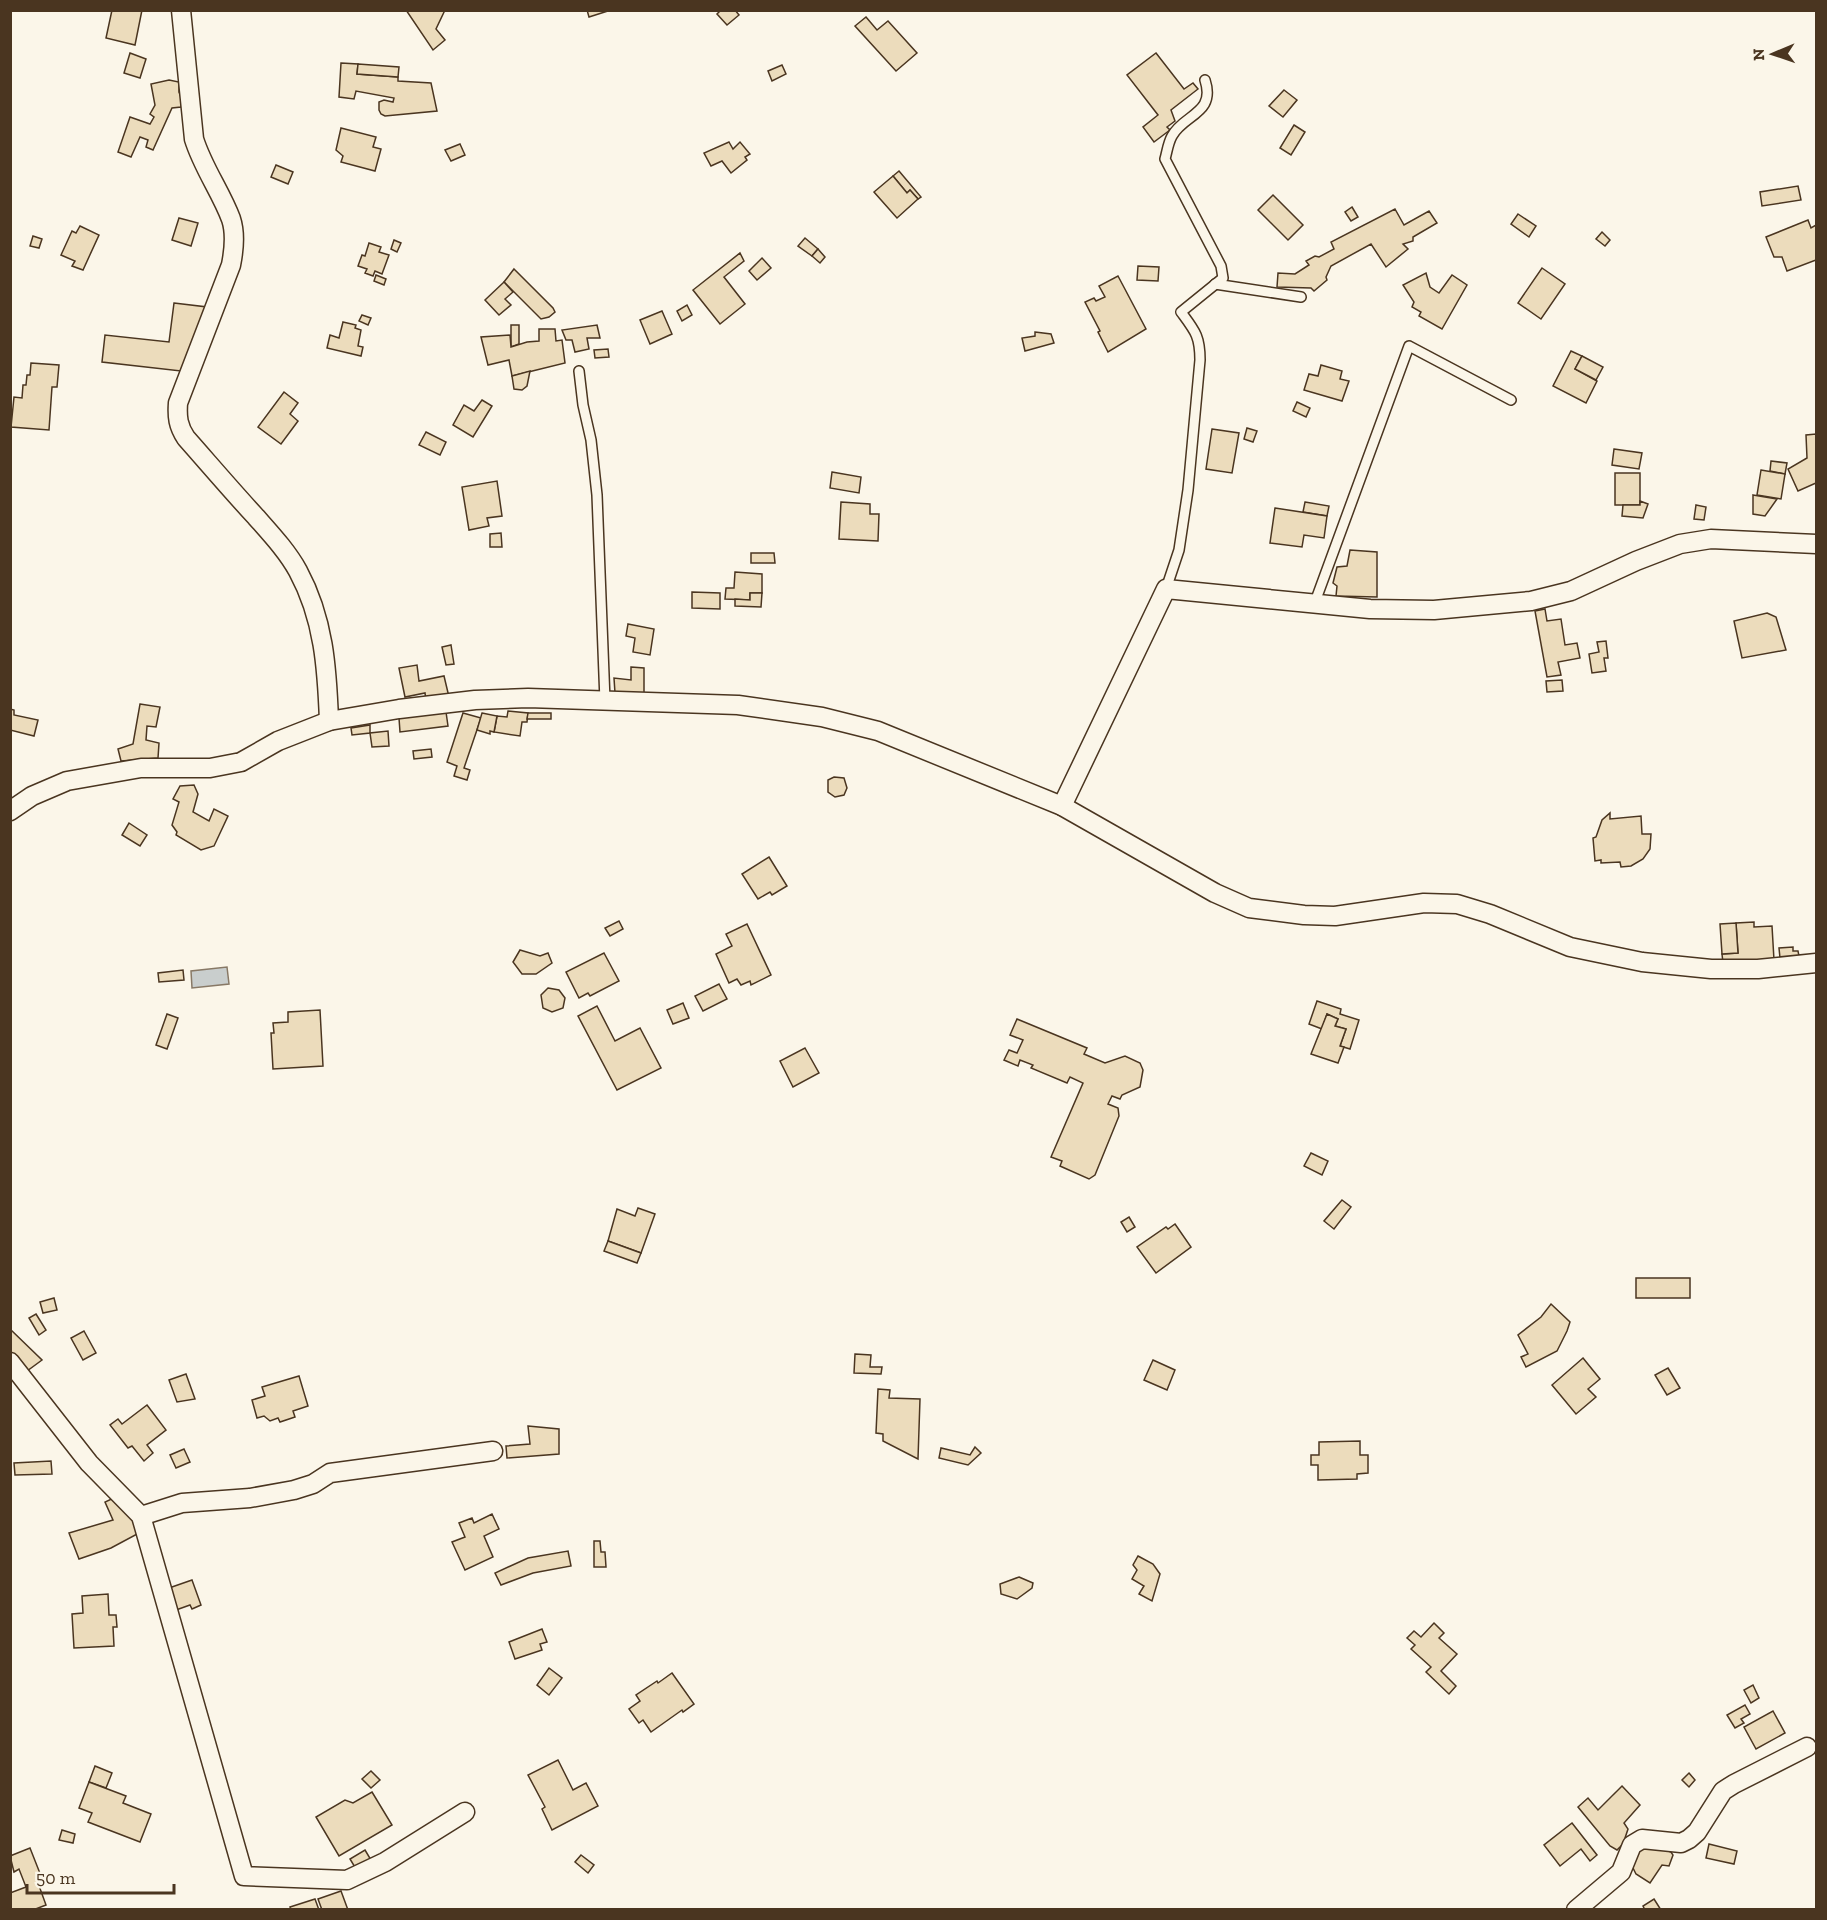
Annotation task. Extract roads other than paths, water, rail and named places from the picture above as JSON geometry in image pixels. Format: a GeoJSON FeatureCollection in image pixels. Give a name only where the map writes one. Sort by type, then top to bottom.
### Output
{"type":"FeatureCollection","features":[{"type":"Feature","properties":{"kind":"street"},"geometry":{"type":"LineString","coordinates":[[182,10],[194,139],[199,155],[231,219],[234,249],[231,265],[178,403],[179,427],[186,438],[283,549],[298,570],[311,599],[322,634],[327,666],[329,721]]}},
{"type":"Feature","properties":{"kind":"street"},"geometry":{"type":"LineString","coordinates":[[1062,806],[1166,589],[1370,609],[1434,610],[1530,601],[1571,591],[1636,561],[1680,544],[1711,539],[1816,544]]}},
{"type":"Feature","properties":{"kind":"street"},"geometry":{"type":"LineString","coordinates":[[10,811],[32,796],[58,784],[96,774],[141,768],[210,768],[241,762],[278,741],[329,721],[399,709],[475,700],[528,699],[738,705],[822,717],[878,731],[1062,806],[1215,893],[1249,908],[1304,915],[1335,916],[1424,903],[1457,904],[1490,914],[1570,947],[1642,962],[1712,969],[1758,969],[1816,963]]}},
{"type":"Feature","properties":{"kind":"street"},"geometry":{"type":"LineString","coordinates":[[10,1362],[89,1463],[141,1516],[244,1876],[347,1880],[385,1862],[465,1812]]}},
{"type":"Feature","properties":{"kind":"street"},"geometry":{"type":"LineString","coordinates":[[141,1516],[182,1503],[250,1498],[294,1490],[313,1484],[330,1473],[494,1451]]}},
{"type":"Feature","properties":{"kind":"street"},"geometry":{"type":"LineString","coordinates":[[1576,1910],[1621,1872],[1632,1845],[1642,1839],[1653,1838],[1681,1844],[1697,1832],[1723,1791],[1807,1747]]}},
{"type":"Feature","properties":{"kind":"lane"},"geometry":{"type":"LineString","coordinates":[[1166,589],[1179,550],[1188,490],[1200,360],[1200,343],[1195,331],[1181,312],[1224,278],[1221,266],[1165,159],[1172,135],[1203,107],[1208,91],[1204,81]]}},
{"type":"Feature","properties":{"kind":"lane"},"geometry":{"type":"LineString","coordinates":[[1215,284],[1301,297]]}},
{"type":"Feature","properties":{"kind":"lane"},"geometry":{"type":"LineString","coordinates":[[1316,602],[1409,346],[1511,400]]}},
{"type":"Feature","properties":{"kind":"lane"},"geometry":{"type":"LineString","coordinates":[[579,371],[583,405],[591,440],[597,495],[605,701]]}}]}
